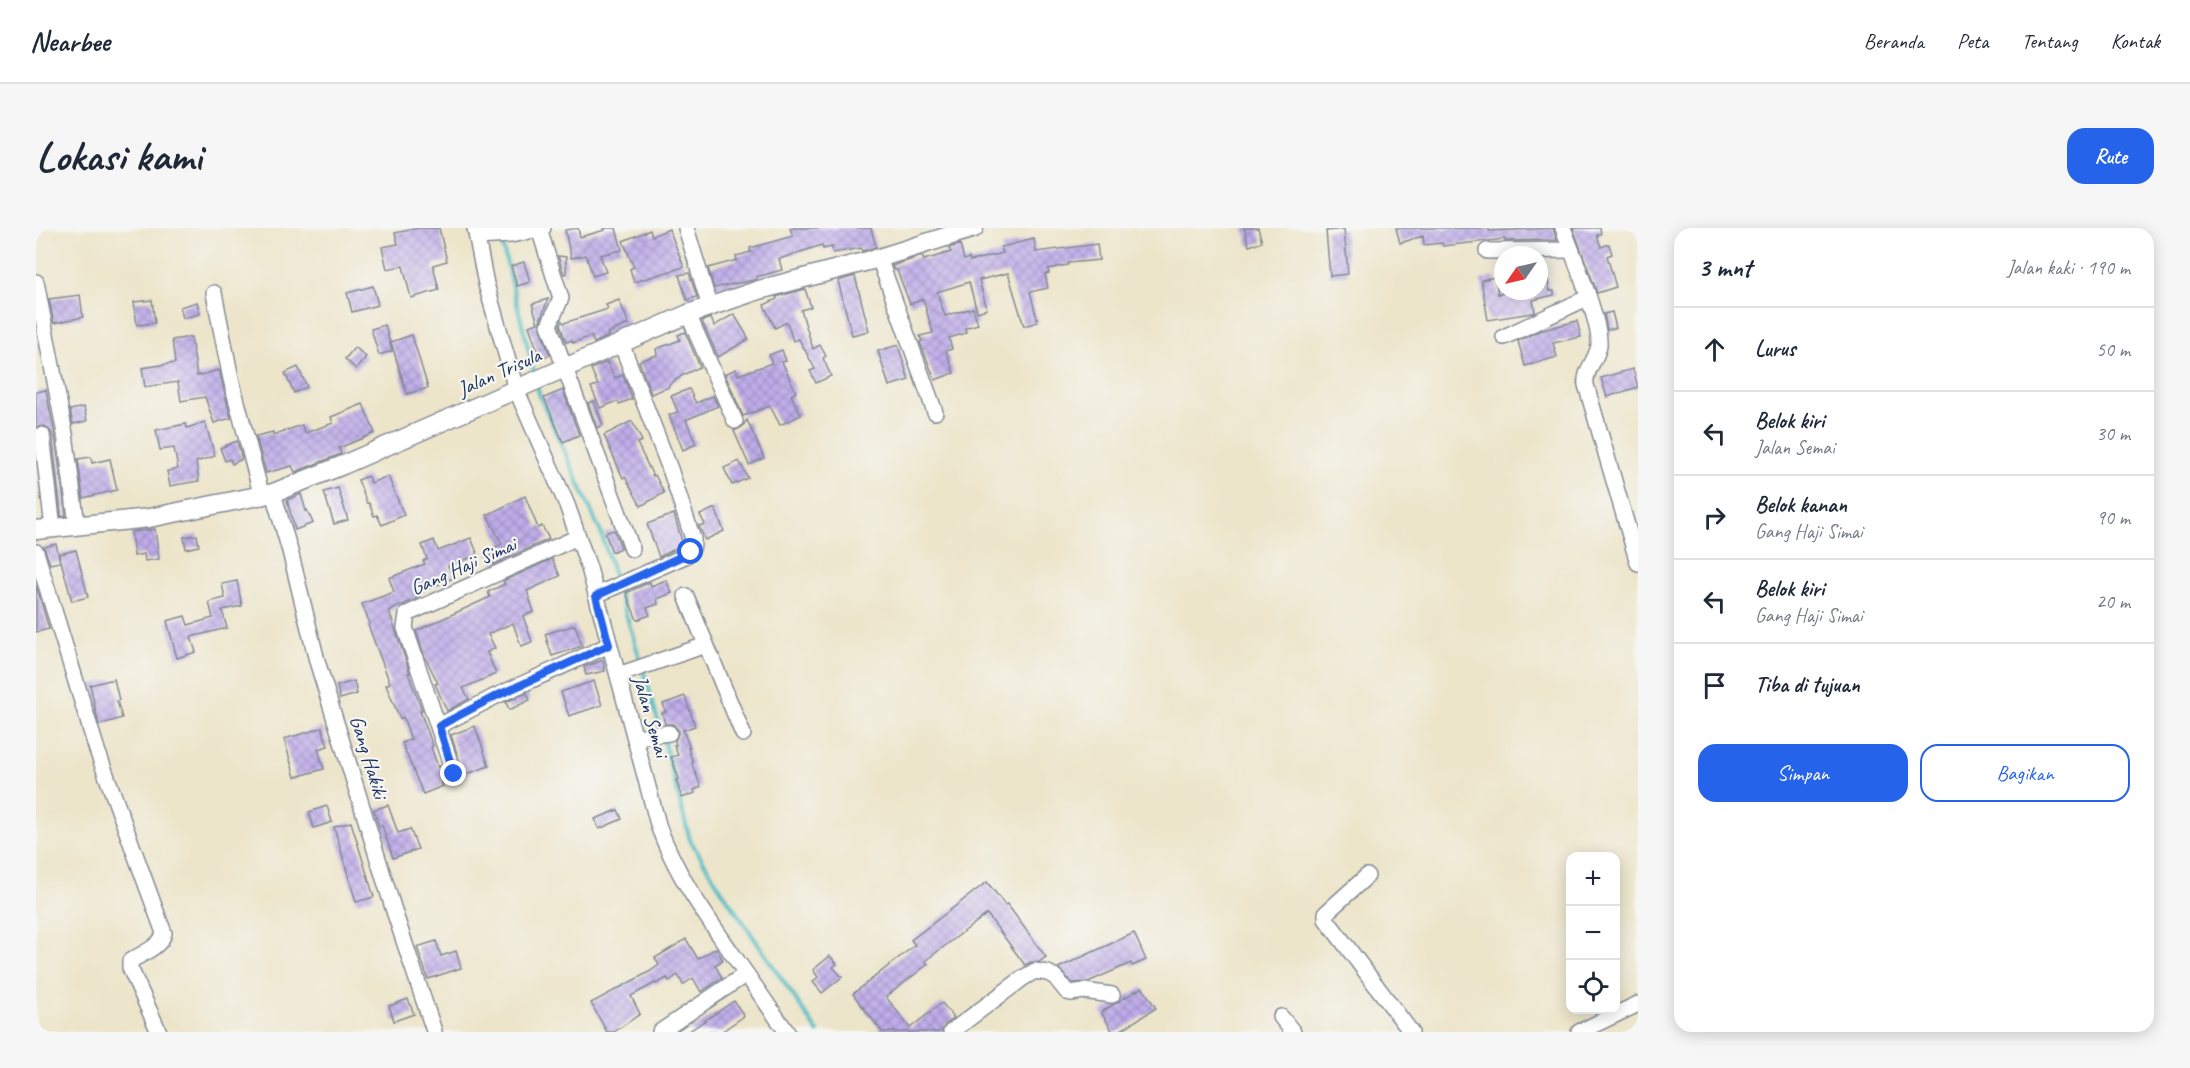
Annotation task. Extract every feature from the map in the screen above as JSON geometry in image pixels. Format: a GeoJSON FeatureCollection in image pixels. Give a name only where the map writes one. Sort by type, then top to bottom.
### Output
{"type":"FeatureCollection","features":[{"type":"Feature","properties":{"kind":"street"},"geometry":{"type":"LineString","coordinates":[[477,234],[503,235],[541,228],[561,298],[550,319],[549,326],[633,549]]}},
{"type":"Feature","properties":{"kind":"street"},"geometry":{"type":"LineString","coordinates":[[686,228],[710,307]]}},
{"type":"Feature","properties":{"kind":"street","name":"Jalan Trisula"},"geometry":{"type":"LineString","coordinates":[[44,529],[149,518],[267,495],[343,465],[688,314],[759,290],[879,258],[955,230],[974,228]]}},
{"type":"Feature","properties":{"kind":"street"},"geometry":{"type":"LineString","coordinates":[[1563,228],[1597,328],[1599,348],[1586,376],[1586,385],[1638,562]]}},
{"type":"Feature","properties":{"kind":"street","name":"Jalan Semai"},"geometry":{"type":"LineString","coordinates":[[477,234],[486,284],[518,388],[601,593],[609,645],[618,675],[651,735],[659,828],[672,861],[696,901],[788,1032]]}},
{"type":"Feature","properties":{"kind":"street"},"geometry":{"type":"LineString","coordinates":[[1487,251],[1571,250]]}},
{"type":"Feature","properties":{"kind":"street"},"geometry":{"type":"LineString","coordinates":[[879,258],[935,412]]}},
{"type":"Feature","properties":{"kind":"street"},"geometry":{"type":"LineString","coordinates":[[36,282],[65,434],[77,525]]}},
{"type":"Feature","properties":{"kind":"street","name":"Gang Hakiki"},"geometry":{"type":"LineString","coordinates":[[214,293],[231,379],[267,495],[290,551],[320,672],[434,1031]]}},
{"type":"Feature","properties":{"kind":"street"},"geometry":{"type":"LineString","coordinates":[[1504,337],[1587,298]]}},
{"type":"Feature","properties":{"kind":"street"},"geometry":{"type":"LineString","coordinates":[[688,314],[735,421]]}},
{"type":"Feature","properties":{"kind":"street"},"geometry":{"type":"LineString","coordinates":[[601,593],[685,556],[691,552],[693,547],[693,539],[670,469],[621,343]]}},
{"type":"Feature","properties":{"kind":"street"},"geometry":{"type":"LineString","coordinates":[[42,435],[44,529]]}},
{"type":"Feature","properties":{"kind":"street","name":"Gang Haji Simai"},"geometry":{"type":"LineString","coordinates":[[454,774],[405,628],[407,614],[578,537]]}},
{"type":"Feature","properties":{"kind":"street"},"geometry":{"type":"LineString","coordinates":[[36,552],[97,750],[164,933],[159,943],[130,961],[130,968],[159,1032]]}},
{"type":"Feature","properties":{"kind":"street"},"geometry":{"type":"LineString","coordinates":[[686,596],[743,734]]}},
{"type":"Feature","properties":{"kind":"street"},"geometry":{"type":"LineString","coordinates":[[439,726],[494,697],[609,645]]}},
{"type":"Feature","properties":{"kind":"street"},"geometry":{"type":"LineString","coordinates":[[618,675],[706,645]]}},
{"type":"Feature","properties":{"kind":"street"},"geometry":{"type":"LineString","coordinates":[[1368,876],[1326,913],[1326,919],[1412,1032]]}},
{"type":"Feature","properties":{"kind":"street"},"geometry":{"type":"LineString","coordinates":[[951,1032],[1035,971],[1048,972],[1055,976],[1067,992],[1084,991],[1112,995]]}},
{"type":"Feature","properties":{"kind":"street"},"geometry":{"type":"LineString","coordinates":[[660,1032],[746,975]]}},
{"type":"Feature","properties":{"kind":"street"},"geometry":{"type":"LineString","coordinates":[[1579,1032],[1638,1004]]}},
{"type":"Feature","properties":{"kind":"street"},"geometry":{"type":"LineString","coordinates":[[1281,1017],[1293,1032]]}},
{"type":"Feature","properties":{"kind":"building"},"geometry":{"type":"Polygon","coordinates":[[[418,228],[439,228],[447,261],[433,265],[439,290],[411,298],[403,266],[387,269],[382,247],[398,244],[395,233],[418,228]]]}},
{"type":"Feature","properties":{"kind":"building"},"geometry":{"type":"Polygon","coordinates":[[[578,228],[580,237],[605,230],[604,228],[616,228],[622,250],[600,255],[606,272],[593,276],[586,255],[571,258],[565,230],[578,228]]]}},
{"type":"Feature","properties":{"kind":"building"},"geometry":{"type":"Polygon","coordinates":[[[790,228],[871,228],[876,247],[862,251],[861,248],[833,253],[832,247],[823,249],[822,245],[779,259],[782,270],[756,277],[757,279],[754,280],[714,288],[708,268],[737,260],[736,256],[751,252],[750,248],[793,236],[790,228]]]}},
{"type":"Feature","properties":{"kind":"building"},"geometry":{"type":"Polygon","coordinates":[[[1244,228],[1258,228],[1262,242],[1249,246],[1244,228]]]}},
{"type":"Feature","properties":{"kind":"building"},"geometry":{"type":"Polygon","coordinates":[[[1396,228],[1489,228],[1489,231],[1553,228],[1557,240],[1505,241],[1505,239],[1443,246],[1442,243],[1424,245],[1423,236],[1400,243],[1396,228]]]}},
{"type":"Feature","properties":{"kind":"building"},"geometry":{"type":"Polygon","coordinates":[[[1573,228],[1600,228],[1601,234],[1597,235],[1601,247],[1609,244],[1612,254],[1607,256],[1616,287],[1597,293],[1573,228]]]}},
{"type":"Feature","properties":{"kind":"building"},"geometry":{"type":"Polygon","coordinates":[[[669,229],[684,267],[634,282],[630,269],[634,267],[623,241],[650,230],[652,236],[669,229]]]}},
{"type":"Feature","properties":{"kind":"building"},"geometry":{"type":"Polygon","coordinates":[[[1344,229],[1348,274],[1330,276],[1326,231],[1344,229]]]}},
{"type":"Feature","properties":{"kind":"building"},"geometry":{"type":"Polygon","coordinates":[[[1034,239],[1036,252],[1097,244],[1099,260],[1068,263],[1068,265],[1048,269],[1049,273],[1045,274],[1048,288],[1030,292],[1038,322],[1024,326],[1008,273],[979,280],[987,309],[977,312],[969,282],[937,292],[945,316],[973,308],[978,324],[965,328],[966,333],[949,338],[952,349],[946,351],[954,373],[935,380],[920,342],[922,341],[920,336],[933,333],[923,299],[910,304],[897,270],[894,270],[892,266],[922,256],[924,260],[951,252],[949,248],[960,244],[964,260],[969,258],[970,261],[1003,253],[1001,247],[1034,239]]]}},
{"type":"Feature","properties":{"kind":"building"},"geometry":{"type":"Polygon","coordinates":[[[558,256],[566,257],[566,274],[564,274],[558,256]]]}},
{"type":"Feature","properties":{"kind":"building"},"geometry":{"type":"Polygon","coordinates":[[[524,262],[530,282],[517,286],[511,266],[524,262]]]}},
{"type":"Feature","properties":{"kind":"building"},"geometry":{"type":"Polygon","coordinates":[[[689,273],[697,297],[687,300],[679,275],[689,273]]]}},
{"type":"Feature","properties":{"kind":"building"},"geometry":{"type":"Polygon","coordinates":[[[855,276],[869,331],[852,335],[838,281],[855,276]]]}},
{"type":"Feature","properties":{"kind":"building"},"geometry":{"type":"Polygon","coordinates":[[[1494,277],[1494,300],[1533,300],[1535,312],[1488,320],[1481,280],[1494,277]]]}},
{"type":"Feature","properties":{"kind":"building"},"geometry":{"type":"Polygon","coordinates":[[[1548,282],[1550,291],[1554,291],[1554,295],[1548,296],[1548,282]]]}},
{"type":"Feature","properties":{"kind":"building"},"geometry":{"type":"Polygon","coordinates":[[[373,286],[378,305],[352,312],[347,293],[373,286]]]}},
{"type":"Feature","properties":{"kind":"building"},"geometry":{"type":"Polygon","coordinates":[[[805,289],[811,307],[801,310],[813,349],[820,345],[826,356],[823,358],[831,376],[816,383],[810,371],[815,369],[799,339],[793,341],[787,322],[775,328],[764,305],[777,299],[776,297],[805,289]]]}},
{"type":"Feature","properties":{"kind":"building"},"geometry":{"type":"Polygon","coordinates":[[[80,295],[83,317],[54,323],[49,299],[80,295]]]}},
{"type":"Feature","properties":{"kind":"building"},"geometry":{"type":"Polygon","coordinates":[[[548,299],[540,321],[540,328],[550,355],[540,358],[529,326],[538,323],[532,304],[548,299]]]}},
{"type":"Feature","properties":{"kind":"building"},"geometry":{"type":"Polygon","coordinates":[[[152,300],[155,323],[137,325],[134,302],[152,300]]]}},
{"type":"Feature","properties":{"kind":"building"},"geometry":{"type":"Polygon","coordinates":[[[619,300],[629,324],[607,333],[609,336],[594,343],[591,336],[573,343],[572,340],[566,342],[560,325],[562,321],[564,323],[608,309],[606,305],[619,300]]]}},
{"type":"Feature","properties":{"kind":"building"},"geometry":{"type":"Polygon","coordinates":[[[197,302],[200,314],[183,318],[180,307],[197,302]]]}},
{"type":"Feature","properties":{"kind":"building"},"geometry":{"type":"Polygon","coordinates":[[[1612,312],[1616,328],[1607,330],[1604,314],[1612,312]]]}},
{"type":"Feature","properties":{"kind":"building"},"geometry":{"type":"Polygon","coordinates":[[[734,314],[749,339],[718,357],[702,321],[711,318],[714,326],[734,314]]]}},
{"type":"Feature","properties":{"kind":"building"},"geometry":{"type":"Polygon","coordinates":[[[1577,321],[1581,337],[1553,343],[1557,357],[1525,366],[1518,341],[1539,331],[1577,321]]]}},
{"type":"Feature","properties":{"kind":"building"},"geometry":{"type":"Polygon","coordinates":[[[385,325],[392,351],[379,355],[371,329],[385,325]]]}},
{"type":"Feature","properties":{"kind":"building"},"geometry":{"type":"Polygon","coordinates":[[[685,332],[700,367],[683,375],[669,387],[651,394],[639,361],[657,355],[656,349],[680,340],[678,335],[685,332]]]}},
{"type":"Feature","properties":{"kind":"building"},"geometry":{"type":"Polygon","coordinates":[[[412,335],[428,388],[407,394],[391,342],[412,335]]]}},
{"type":"Feature","properties":{"kind":"building"},"geometry":{"type":"Polygon","coordinates":[[[191,337],[197,376],[219,370],[231,418],[214,423],[205,397],[181,401],[178,382],[145,387],[142,368],[175,363],[172,340],[191,337]]]}},
{"type":"Feature","properties":{"kind":"building"},"geometry":{"type":"Polygon","coordinates":[[[898,345],[909,380],[889,386],[878,351],[898,345]]]}},
{"type":"Feature","properties":{"kind":"building"},"geometry":{"type":"Polygon","coordinates":[[[355,347],[366,357],[356,369],[345,359],[355,347]]]}},
{"type":"Feature","properties":{"kind":"building"},"geometry":{"type":"Polygon","coordinates":[[[782,350],[786,361],[782,362],[796,392],[791,395],[801,415],[780,425],[770,406],[743,416],[725,374],[736,369],[738,375],[772,363],[769,355],[782,350]]]}},
{"type":"Feature","properties":{"kind":"building"},"geometry":{"type":"Polygon","coordinates":[[[607,362],[615,378],[623,375],[632,399],[619,404],[618,401],[600,408],[591,387],[598,385],[591,369],[607,362]]]}},
{"type":"Feature","properties":{"kind":"building"},"geometry":{"type":"Polygon","coordinates":[[[298,367],[307,387],[294,393],[285,373],[298,367]]]}},
{"type":"Feature","properties":{"kind":"building"},"geometry":{"type":"Polygon","coordinates":[[[1633,369],[1638,387],[1607,397],[1601,378],[1633,369]]]}},
{"type":"Feature","properties":{"kind":"building"},"geometry":{"type":"Polygon","coordinates":[[[689,389],[696,403],[713,396],[718,406],[686,420],[696,444],[683,450],[669,415],[678,412],[671,396],[689,389]]]}},
{"type":"Feature","properties":{"kind":"building"},"geometry":{"type":"Polygon","coordinates":[[[46,390],[66,516],[61,516],[52,433],[45,426],[36,427],[36,392],[46,390]]]}},
{"type":"Feature","properties":{"kind":"building"},"geometry":{"type":"Polygon","coordinates":[[[563,390],[579,435],[563,442],[544,398],[563,390]]]}},
{"type":"Feature","properties":{"kind":"building"},"geometry":{"type":"Polygon","coordinates":[[[594,401],[603,425],[597,428],[588,403],[594,401]]]}},
{"type":"Feature","properties":{"kind":"building"},"geometry":{"type":"Polygon","coordinates":[[[363,404],[375,433],[339,448],[341,454],[295,472],[292,466],[266,473],[256,436],[273,432],[273,435],[302,425],[305,433],[333,423],[331,417],[363,404]]]}},
{"type":"Feature","properties":{"kind":"building"},"geometry":{"type":"Polygon","coordinates":[[[84,407],[87,421],[73,424],[70,410],[84,407]]]}},
{"type":"Feature","properties":{"kind":"building"},"geometry":{"type":"Polygon","coordinates":[[[747,420],[764,458],[749,465],[734,431],[742,427],[747,420]]]}},
{"type":"Feature","properties":{"kind":"building"},"geometry":{"type":"Polygon","coordinates":[[[632,421],[642,441],[637,443],[664,493],[641,506],[625,477],[623,478],[604,435],[632,421]]]}},
{"type":"Feature","properties":{"kind":"building"},"geometry":{"type":"Polygon","coordinates":[[[205,422],[215,456],[196,462],[199,481],[170,486],[167,471],[178,469],[174,448],[160,450],[156,430],[186,424],[187,428],[205,422]]]}},
{"type":"Feature","properties":{"kind":"building"},"geometry":{"type":"Polygon","coordinates":[[[237,441],[242,459],[232,464],[230,459],[225,461],[220,448],[237,441]]]}},
{"type":"Feature","properties":{"kind":"building"},"geometry":{"type":"Polygon","coordinates":[[[91,457],[92,463],[110,459],[117,490],[83,498],[78,459],[91,457]]]}},
{"type":"Feature","properties":{"kind":"building"},"geometry":{"type":"Polygon","coordinates":[[[739,461],[748,478],[732,485],[724,468],[739,461]]]}},
{"type":"Feature","properties":{"kind":"building"},"geometry":{"type":"Polygon","coordinates":[[[368,476],[371,483],[388,476],[404,515],[382,525],[367,503],[358,480],[368,476]]]}},
{"type":"Feature","properties":{"kind":"building"},"geometry":{"type":"Polygon","coordinates":[[[338,488],[348,520],[334,524],[324,492],[338,488]]]}},
{"type":"Feature","properties":{"kind":"building"},"geometry":{"type":"Polygon","coordinates":[[[301,494],[306,511],[313,523],[295,530],[287,500],[301,494]]]}},
{"type":"Feature","properties":{"kind":"building"},"geometry":{"type":"Polygon","coordinates":[[[525,496],[538,528],[542,526],[549,539],[494,564],[488,551],[502,544],[487,515],[525,496]]]}},
{"type":"Feature","properties":{"kind":"building"},"geometry":{"type":"Polygon","coordinates":[[[715,508],[724,531],[705,540],[699,526],[705,524],[700,515],[715,508]]]}},
{"type":"Feature","properties":{"kind":"building"},"geometry":{"type":"Polygon","coordinates":[[[674,514],[683,545],[659,557],[647,524],[674,514]]]}},
{"type":"Feature","properties":{"kind":"building"},"geometry":{"type":"Polygon","coordinates":[[[155,529],[159,559],[145,561],[144,554],[134,556],[131,532],[155,529]]]}},
{"type":"Feature","properties":{"kind":"building"},"geometry":{"type":"Polygon","coordinates":[[[614,530],[621,548],[612,552],[605,533],[614,530]]]}},
{"type":"Feature","properties":{"kind":"building"},"geometry":{"type":"Polygon","coordinates":[[[197,535],[199,546],[186,549],[184,537],[197,535]]]}},
{"type":"Feature","properties":{"kind":"building"},"geometry":{"type":"Polygon","coordinates":[[[471,538],[478,555],[448,566],[453,578],[418,593],[420,597],[389,611],[422,710],[420,711],[433,746],[431,747],[438,767],[441,766],[447,781],[441,782],[443,786],[423,794],[402,743],[411,739],[403,717],[400,719],[386,685],[390,683],[362,604],[394,592],[389,578],[425,564],[423,561],[427,559],[422,545],[434,540],[438,551],[471,538]]]}},
{"type":"Feature","properties":{"kind":"building"},"geometry":{"type":"Polygon","coordinates":[[[56,544],[60,562],[50,564],[44,547],[56,544]]]}},
{"type":"Feature","properties":{"kind":"building"},"geometry":{"type":"Polygon","coordinates":[[[76,550],[88,597],[72,601],[59,554],[76,550]]]}},
{"type":"Feature","properties":{"kind":"building"},"geometry":{"type":"Polygon","coordinates":[[[552,559],[560,576],[527,591],[534,612],[523,616],[532,642],[521,646],[513,623],[488,634],[495,648],[487,652],[496,674],[463,688],[469,699],[447,711],[416,631],[490,597],[488,592],[505,584],[503,581],[552,559]]]}},
{"type":"Feature","properties":{"kind":"building"},"geometry":{"type":"Polygon","coordinates":[[[666,580],[672,593],[657,599],[658,604],[647,608],[650,615],[637,620],[626,593],[650,582],[651,586],[666,580]]]}},
{"type":"Feature","properties":{"kind":"building"},"geometry":{"type":"Polygon","coordinates":[[[237,581],[242,606],[222,610],[227,628],[191,637],[196,652],[177,658],[167,621],[185,616],[188,625],[213,618],[209,602],[225,598],[222,584],[237,581]]]}},
{"type":"Feature","properties":{"kind":"building"},"geometry":{"type":"Polygon","coordinates":[[[36,585],[49,629],[36,632],[36,585]]]}},
{"type":"Feature","properties":{"kind":"building"},"geometry":{"type":"Polygon","coordinates":[[[575,625],[582,646],[552,656],[545,634],[575,625]]]}},
{"type":"Feature","properties":{"kind":"building"},"geometry":{"type":"Polygon","coordinates":[[[603,660],[605,671],[586,675],[584,667],[603,660]]]}},
{"type":"Feature","properties":{"kind":"building"},"geometry":{"type":"Polygon","coordinates":[[[114,679],[122,718],[99,725],[90,685],[114,679]]]}},
{"type":"Feature","properties":{"kind":"building"},"geometry":{"type":"Polygon","coordinates":[[[354,681],[357,694],[340,699],[337,686],[354,681]]]}},
{"type":"Feature","properties":{"kind":"building"},"geometry":{"type":"Polygon","coordinates":[[[594,681],[602,705],[569,716],[561,692],[594,681]]]}},
{"type":"Feature","properties":{"kind":"building"},"geometry":{"type":"Polygon","coordinates":[[[527,693],[530,700],[509,710],[506,702],[527,693]]]}},
{"type":"Feature","properties":{"kind":"building"},"geometry":{"type":"Polygon","coordinates":[[[685,696],[695,726],[683,730],[701,787],[694,790],[695,793],[682,798],[676,780],[679,779],[671,757],[678,755],[674,745],[676,745],[675,741],[679,731],[673,724],[665,724],[662,713],[666,712],[663,704],[685,696]]]}},
{"type":"Feature","properties":{"kind":"building"},"geometry":{"type":"Polygon","coordinates":[[[475,726],[489,766],[464,775],[451,735],[475,726]]]}},
{"type":"Feature","properties":{"kind":"building"},"geometry":{"type":"Polygon","coordinates":[[[322,728],[328,746],[318,749],[324,769],[295,777],[284,739],[322,728]]]}},
{"type":"Feature","properties":{"kind":"building"},"geometry":{"type":"Polygon","coordinates":[[[388,805],[398,833],[410,829],[418,849],[393,858],[382,825],[379,826],[374,810],[388,805]]]}},
{"type":"Feature","properties":{"kind":"building"},"geometry":{"type":"Polygon","coordinates":[[[327,806],[332,822],[314,828],[309,812],[327,806]]]}},
{"type":"Feature","properties":{"kind":"building"},"geometry":{"type":"Polygon","coordinates":[[[618,810],[622,819],[599,829],[595,819],[618,810]]]}},
{"type":"Feature","properties":{"kind":"building"},"geometry":{"type":"Polygon","coordinates":[[[351,822],[374,897],[356,902],[334,827],[351,822]]]}},
{"type":"Feature","properties":{"kind":"building"},"geometry":{"type":"Polygon","coordinates":[[[987,882],[1005,905],[1007,904],[1046,957],[1039,962],[1025,965],[987,914],[925,961],[928,964],[886,997],[910,1028],[942,1003],[954,1018],[945,1025],[941,1032],[882,1032],[853,994],[915,945],[911,940],[987,882]]]}},
{"type":"Feature","properties":{"kind":"building"},"geometry":{"type":"Polygon","coordinates":[[[1134,933],[1146,960],[1132,966],[1131,963],[1088,982],[1072,983],[1058,968],[1134,933]]]}},
{"type":"Feature","properties":{"kind":"building"},"geometry":{"type":"Polygon","coordinates":[[[686,939],[698,959],[716,948],[723,960],[715,965],[722,978],[701,992],[693,978],[683,985],[678,975],[669,981],[667,978],[655,983],[631,996],[640,1014],[614,1032],[607,1032],[591,1003],[649,972],[659,965],[655,958],[686,939]]]}},
{"type":"Feature","properties":{"kind":"building"},"geometry":{"type":"Polygon","coordinates":[[[436,941],[441,956],[456,951],[461,968],[428,979],[417,947],[436,941]]]}},
{"type":"Feature","properties":{"kind":"building"},"geometry":{"type":"Polygon","coordinates":[[[830,956],[837,964],[833,967],[842,977],[822,993],[813,982],[818,977],[813,970],[830,956]]]}},
{"type":"Feature","properties":{"kind":"building"},"geometry":{"type":"Polygon","coordinates":[[[1142,987],[1156,1008],[1118,1032],[1113,1032],[1101,1012],[1142,987]]]}},
{"type":"Feature","properties":{"kind":"building"},"geometry":{"type":"Polygon","coordinates":[[[408,999],[414,1014],[394,1021],[389,1006],[408,999]]]}},
{"type":"Feature","properties":{"kind":"building"},"geometry":{"type":"Polygon","coordinates":[[[734,1001],[744,1016],[721,1032],[688,1032],[734,1001]]]}},
{"type":"Feature","properties":{"kind":"waterway"},"geometry":{"type":"LineString","coordinates":[[501,240],[535,376]]}},
{"type":"Feature","properties":{"kind":"waterway"},"geometry":{"type":"LineString","coordinates":[[537,386],[601,533],[616,582]]}},
{"type":"Feature","properties":{"kind":"waterway"},"geometry":{"type":"LineString","coordinates":[[618,589],[641,662]]}},
{"type":"Feature","properties":{"kind":"waterway"},"geometry":{"type":"LineString","coordinates":[[643,669],[661,731]]}},
{"type":"Feature","properties":{"kind":"waterway"},"geometry":{"type":"LineString","coordinates":[[663,738],[690,840],[818,1032]]}},
{"type":"Feature","properties":{"kind":"route"},"geometry":{"type":"LineString","coordinates":[[454,774],[439,726],[494,697],[609,645],[596,596],[691,552]]}}]}
